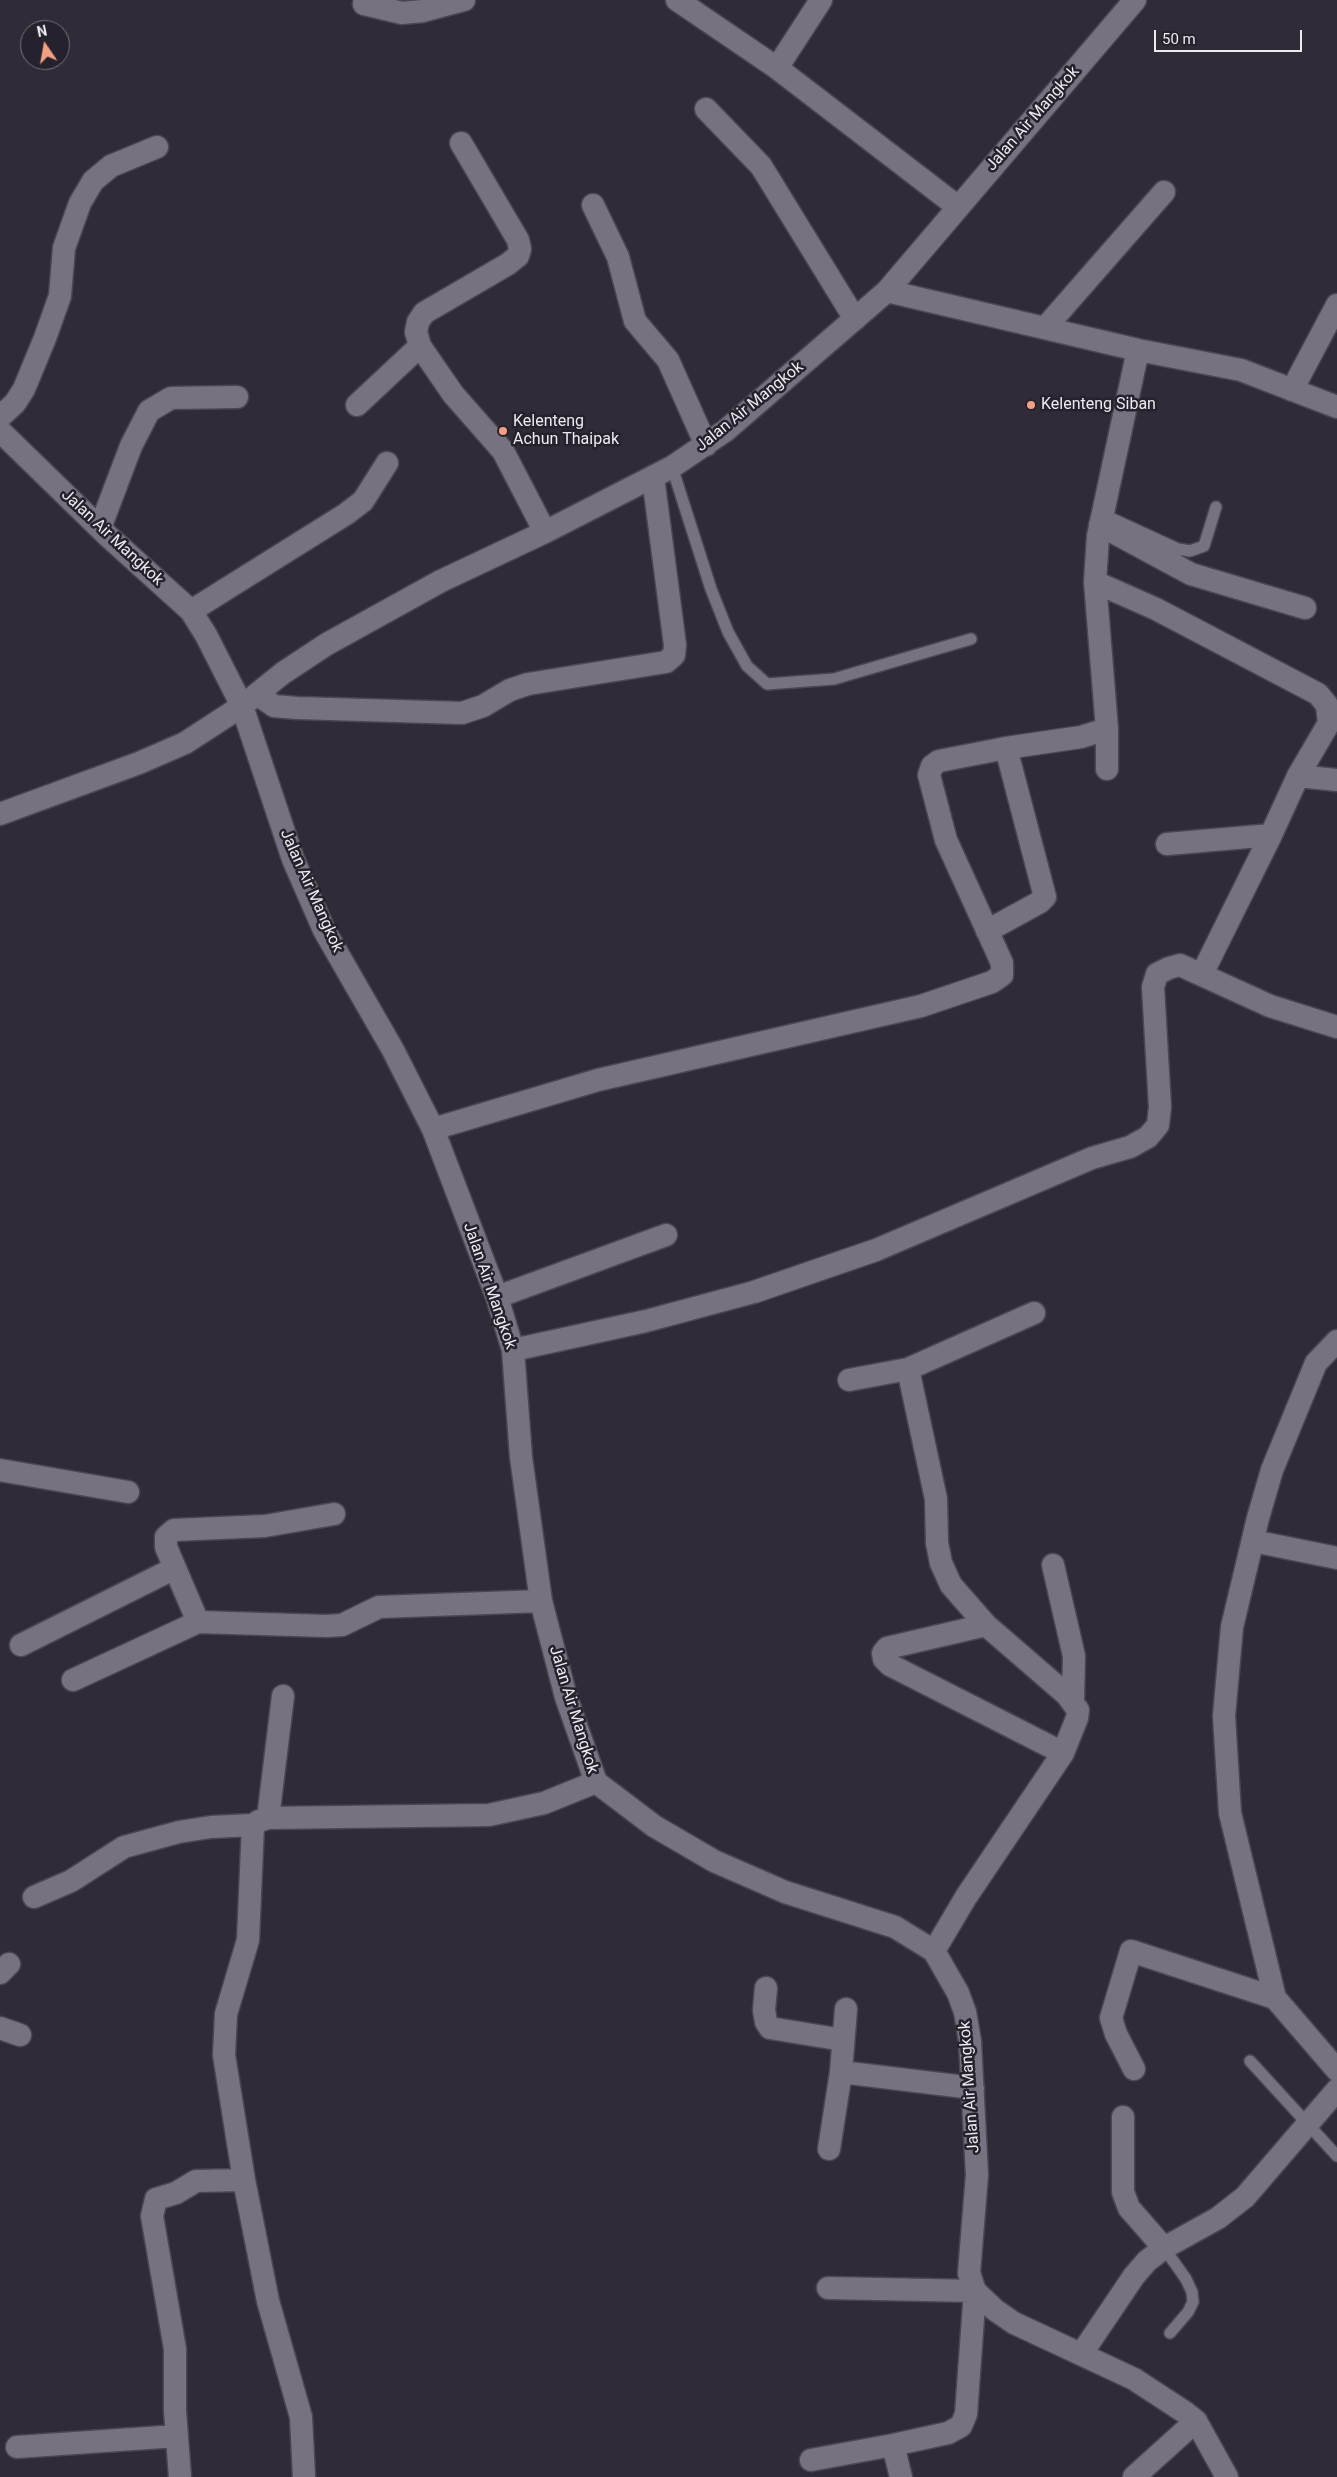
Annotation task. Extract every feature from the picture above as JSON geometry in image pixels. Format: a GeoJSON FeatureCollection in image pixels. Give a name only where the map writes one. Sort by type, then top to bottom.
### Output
{"type":"FeatureCollection","features":[{"type":"Feature","properties":{"kind":"street"},"geometry":{"type":"LineString","coordinates":[[364,4],[402,13],[423,12],[464,0]]}},
{"type":"Feature","properties":{"kind":"street"},"geometry":{"type":"LineString","coordinates":[[677,0],[777,68],[958,207]]}},
{"type":"Feature","properties":{"kind":"street"},"geometry":{"type":"LineString","coordinates":[[777,68],[812,17],[821,0]]}},
{"type":"Feature","properties":{"kind":"street","name":"Jalan Air Mangkok"},"geometry":{"type":"LineString","coordinates":[[0,814],[139,763],[185,743],[250,700],[283,673],[328,644],[441,580],[545,532],[663,472],[706,445],[725,431],[887,291],[1135,0]]}},
{"type":"Feature","properties":{"kind":"street"},"geometry":{"type":"LineString","coordinates":[[706,109],[761,166],[855,319]]}},
{"type":"Feature","properties":{"kind":"street"},"geometry":{"type":"LineString","coordinates":[[461,143],[518,240],[520,249],[518,256],[508,264],[424,313],[418,322],[416,332],[420,346],[453,394],[503,451],[545,532]]}},
{"type":"Feature","properties":{"kind":"street"},"geometry":{"type":"LineString","coordinates":[[0,418],[15,403],[24,389],[45,338],[60,296],[64,248],[80,202],[93,181],[111,166],[157,147]]}},
{"type":"Feature","properties":{"kind":"street"},"geometry":{"type":"LineString","coordinates":[[1045,328],[1164,192]]}},
{"type":"Feature","properties":{"kind":"street"},"geometry":{"type":"LineString","coordinates":[[594,205],[618,257],[635,321],[668,360],[706,445]]}},
{"type":"Feature","properties":{"kind":"street"},"geometry":{"type":"LineString","coordinates":[[887,291],[1138,350],[1241,370],[1337,407]]}},
{"type":"Feature","properties":{"kind":"street"},"geometry":{"type":"LineString","coordinates":[[1292,390],[1337,305]]}},
{"type":"Feature","properties":{"kind":"street"},"geometry":{"type":"LineString","coordinates":[[357,405],[420,346]]}},
{"type":"Feature","properties":{"kind":"street"},"geometry":{"type":"LineString","coordinates":[[1107,770],[1107,729],[1096,582],[1101,520],[1138,350]]}},
{"type":"Feature","properties":{"kind":"street"},"geometry":{"type":"LineString","coordinates":[[100,528],[131,446],[149,411],[171,398],[237,397]]}},
{"type":"Feature","properties":{"kind":"street","name":"Jalan Air Mangkok"},"geometry":{"type":"LineString","coordinates":[[0,431],[100,528],[191,611],[250,700],[293,859],[324,930],[393,1050],[433,1129],[497,1298],[512,1350],[520,1457],[541,1601],[566,1697],[596,1782],[654,1826],[714,1861],[785,1892],[895,1927],[934,1951],[958,1993],[970,2041],[977,2175],[969,2273],[975,2291],[966,2414],[961,2426],[948,2433],[893,2445]]}},
{"type":"Feature","properties":{"kind":"street"},"geometry":{"type":"LineString","coordinates":[[191,611],[346,514],[363,501],[387,463]]}},
{"type":"Feature","properties":{"kind":"street"},"geometry":{"type":"LineString","coordinates":[[250,700],[274,706],[297,708],[462,713],[483,706],[510,690],[528,684],[666,662],[674,655],[675,645],[663,472]]}},
{"type":"Feature","properties":{"kind":"street"},"geometry":{"type":"LineString","coordinates":[[1101,520],[1175,557],[1190,574],[1234,589],[1305,608]]}},
{"type":"Feature","properties":{"kind":"street"},"geometry":{"type":"LineString","coordinates":[[1096,582],[1156,609],[1318,694],[1327,705],[1329,723],[1298,776],[1202,974]]}},
{"type":"Feature","properties":{"kind":"street"},"geometry":{"type":"LineString","coordinates":[[433,1129],[598,1080],[922,1006],[992,982],[1002,975],[1002,963],[946,840],[929,775],[932,766],[939,761],[1081,736],[1107,729]]}},
{"type":"Feature","properties":{"kind":"street"},"geometry":{"type":"LineString","coordinates":[[988,931],[1040,902],[1045,897],[1006,748]]}},
{"type":"Feature","properties":{"kind":"street"},"geometry":{"type":"LineString","coordinates":[[1298,776],[1337,780]]}},
{"type":"Feature","properties":{"kind":"street"},"geometry":{"type":"LineString","coordinates":[[1167,844],[1271,835]]}},
{"type":"Feature","properties":{"kind":"street"},"geometry":{"type":"LineString","coordinates":[[512,1350],[646,1321],[754,1292],[876,1250],[1148,1137],[1158,1125],[1160,1107],[1153,987],[1157,974],[1180,965],[1270,1006],[1337,1026]]}},
{"type":"Feature","properties":{"kind":"street"},"geometry":{"type":"LineString","coordinates":[[497,1298],[666,1235]]}},
{"type":"Feature","properties":{"kind":"street"},"geometry":{"type":"LineString","coordinates":[[849,1380],[908,1369],[1034,1313]]}},
{"type":"Feature","properties":{"kind":"street"},"geometry":{"type":"LineString","coordinates":[[1337,1341],[1316,1363],[1272,1470],[1232,1627],[1224,1716],[1230,1813],[1275,1998],[1337,2070]]}},
{"type":"Feature","properties":{"kind":"street"},"geometry":{"type":"LineString","coordinates":[[908,1369],[936,1499],[937,1542],[941,1563],[951,1585],[986,1626],[1073,1700],[1078,1710],[1077,1718],[1063,1753],[966,1897],[934,1951]]}},
{"type":"Feature","properties":{"kind":"street"},"geometry":{"type":"LineString","coordinates":[[0,1470],[128,1492]]}},
{"type":"Feature","properties":{"kind":"street"},"geometry":{"type":"LineString","coordinates":[[198,1622],[166,1547],[166,1537],[174,1530],[265,1526],[334,1514]]}},
{"type":"Feature","properties":{"kind":"street"},"geometry":{"type":"LineString","coordinates":[[1253,1541],[1337,1558]]}},
{"type":"Feature","properties":{"kind":"street"},"geometry":{"type":"LineString","coordinates":[[1053,1566],[1074,1656],[1073,1700]]}},
{"type":"Feature","properties":{"kind":"street"},"geometry":{"type":"LineString","coordinates":[[22,1645],[175,1568]]}},
{"type":"Feature","properties":{"kind":"street"},"geometry":{"type":"LineString","coordinates":[[73,1680],[198,1622],[326,1626],[342,1625],[380,1607],[541,1601]]}},
{"type":"Feature","properties":{"kind":"street"},"geometry":{"type":"LineString","coordinates":[[986,1626],[887,1648],[884,1658],[890,1665],[1063,1753]]}},
{"type":"Feature","properties":{"kind":"street"},"geometry":{"type":"LineString","coordinates":[[283,1696],[260,1822],[248,1940],[226,2014],[224,2055],[244,2180],[268,2301],[301,2417],[304,2477]]}},
{"type":"Feature","properties":{"kind":"street"},"geometry":{"type":"LineString","coordinates":[[34,1898],[71,1882],[124,1847],[179,1832],[260,1822],[489,1816],[544,1804],[596,1782]]}},
{"type":"Feature","properties":{"kind":"street"},"geometry":{"type":"LineString","coordinates":[[1134,2069],[1116,2034],[1111,2018],[1131,1951],[1275,1998]]}},
{"type":"Feature","properties":{"kind":"street"},"geometry":{"type":"LineString","coordinates":[[766,1988],[764,2010],[766,2022],[770,2028],[843,2040]]}},
{"type":"Feature","properties":{"kind":"street"},"geometry":{"type":"LineString","coordinates":[[829,2149],[841,2072],[846,2009]]}},
{"type":"Feature","properties":{"kind":"street"},"geometry":{"type":"LineString","coordinates":[[841,2072],[972,2088]]}},
{"type":"Feature","properties":{"kind":"street"},"geometry":{"type":"LineString","coordinates":[[1082,2353],[1134,2276],[1147,2261],[1164,2248],[1218,2218],[1245,2197],[1337,2090]]}},
{"type":"Feature","properties":{"kind":"street"},"geometry":{"type":"LineString","coordinates":[[1123,2117],[1123,2192],[1129,2208],[1164,2248]]}},
{"type":"Feature","properties":{"kind":"street"},"geometry":{"type":"LineString","coordinates":[[180,2477],[175,2349],[152,2216],[156,2200],[176,2193],[196,2181],[244,2180]]}},
{"type":"Feature","properties":{"kind":"street"},"geometry":{"type":"LineString","coordinates":[[828,2288],[975,2291],[995,2310],[1014,2323],[1082,2353],[1134,2379],[1196,2421],[1227,2477]]}},
{"type":"Feature","properties":{"kind":"street"},"geometry":{"type":"LineString","coordinates":[[1134,2477],[1196,2421]]}},
{"type":"Feature","properties":{"kind":"street"},"geometry":{"type":"LineString","coordinates":[[17,2447],[177,2436]]}},
{"type":"Feature","properties":{"kind":"street"},"geometry":{"type":"LineString","coordinates":[[811,2460],[893,2445],[901,2477]]}},
{"type":"Feature","properties":{"kind":"lane"},"geometry":{"type":"LineString","coordinates":[[663,472],[728,632],[747,666],[767,684],[834,679],[971,640]]}},
{"type":"Feature","properties":{"kind":"lane"},"geometry":{"type":"LineString","coordinates":[[1175,557],[1204,546],[1216,507]]}},
{"type":"Feature","properties":{"kind":"lane"},"geometry":{"type":"LineString","coordinates":[[1250,2061],[1337,2156]]}},
{"type":"Feature","properties":{"kind":"lane"},"geometry":{"type":"LineString","coordinates":[[1164,2248],[1186,2279],[1192,2292],[1193,2302],[1188,2312],[1170,2333]]}},
{"type":"Feature","properties":{"kind":"place","name":"Kelenteng Siban"},"geometry":{"type":"Point","coordinates":[1031,405]}},
{"type":"Feature","properties":{"kind":"place","name":"Kelenteng Achun Thaipak"},"geometry":{"type":"Point","coordinates":[503,431]}}]}
